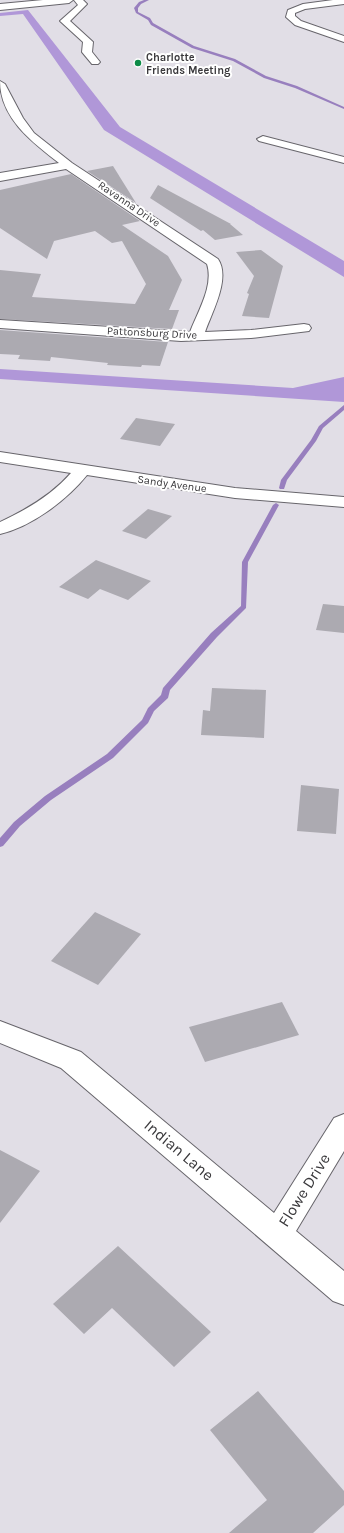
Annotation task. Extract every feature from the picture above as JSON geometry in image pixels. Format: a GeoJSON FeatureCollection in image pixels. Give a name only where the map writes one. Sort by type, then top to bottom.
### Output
{"type":"FeatureCollection","features":[{"type":"Feature","properties":{"kind":"street"},"geometry":{"type":"LineString","coordinates":[[0,8],[70,0]]}},
{"type":"Feature","properties":{"kind":"street"},"geometry":{"type":"LineString","coordinates":[[78,0],[82,6],[66,21],[67,25],[79,33],[88,42],[87,52],[95,62]]}},
{"type":"Feature","properties":{"kind":"street"},"geometry":{"type":"LineString","coordinates":[[344,1],[304,7],[291,12],[290,17],[298,23],[344,39]]}},
{"type":"Feature","properties":{"kind":"street","name":"Ravanna Drive"},"geometry":{"type":"LineString","coordinates":[[0,84],[14,120],[30,135],[68,165],[213,262],[216,272],[214,289],[196,336]]}},
{"type":"Feature","properties":{"kind":"street"},"geometry":{"type":"LineString","coordinates":[[263,139],[344,160]]}},
{"type":"Feature","properties":{"kind":"street"},"geometry":{"type":"LineString","coordinates":[[0,177],[68,165]]}},
{"type":"Feature","properties":{"kind":"street","name":"Pattonsburg Drive"},"geometry":{"type":"LineString","coordinates":[[0,324],[181,337],[252,334],[304,328]]}},
{"type":"Feature","properties":{"kind":"street","name":"Sandy Avenue"},"geometry":{"type":"LineString","coordinates":[[0,458],[235,493],[344,502]]}},
{"type":"Feature","properties":{"kind":"street"},"geometry":{"type":"LineString","coordinates":[[0,529],[31,513],[62,492],[73,482],[82,470]]}},
{"type":"Feature","properties":{"kind":"street","name":"Indian Lane"},"geometry":{"type":"LineString","coordinates":[[0,1032],[71,1060],[278,1233],[344,1291]]}},
{"type":"Feature","properties":{"kind":"street","name":"Flowe Drive"},"geometry":{"type":"LineString","coordinates":[[278,1233],[344,1126]]}},
{"type":"Feature","properties":{"kind":"shaded area"},"geometry":{"type":"Polygon","coordinates":[[[28,10],[120,127],[344,261],[344,277],[104,130],[23,14],[0,16],[0,13],[28,10]]]}},
{"type":"Feature","properties":{"kind":"shaded area"},"geometry":{"type":"Polygon","coordinates":[[[0,369],[293,388],[344,377],[344,402],[0,379],[0,369]]]}},
{"type":"Feature","properties":{"kind":"building"},"geometry":{"type":"Polygon","coordinates":[[[113,166],[136,203],[87,171],[113,166]]]}},
{"type":"Feature","properties":{"kind":"building"},"geometry":{"type":"Polygon","coordinates":[[[71,174],[140,221],[122,225],[168,256],[182,280],[169,310],[179,310],[172,329],[0,319],[0,270],[41,274],[32,297],[135,304],[146,284],[122,241],[112,243],[95,231],[54,241],[47,259],[0,228],[0,190],[71,174]]]}},
{"type":"Feature","properties":{"kind":"building"},"geometry":{"type":"Polygon","coordinates":[[[158,185],[231,224],[243,235],[215,240],[203,230],[201,231],[150,198],[158,185]]]}},
{"type":"Feature","properties":{"kind":"building"},"geometry":{"type":"Polygon","coordinates":[[[261,250],[283,266],[269,318],[242,316],[249,294],[247,293],[254,276],[236,252],[261,250]]]}},
{"type":"Feature","properties":{"kind":"building"},"geometry":{"type":"Polygon","coordinates":[[[0,330],[168,342],[160,366],[142,365],[141,367],[107,365],[108,363],[51,357],[50,361],[18,359],[20,355],[0,354],[0,330]]]}},
{"type":"Feature","properties":{"kind":"building"},"geometry":{"type":"Polygon","coordinates":[[[136,418],[175,424],[160,446],[120,439],[136,418]]]}},
{"type":"Feature","properties":{"kind":"building"},"geometry":{"type":"Polygon","coordinates":[[[148,509],[172,516],[146,539],[122,531],[148,509]]]}},
{"type":"Feature","properties":{"kind":"building"},"geometry":{"type":"Polygon","coordinates":[[[96,560],[151,581],[128,600],[100,589],[88,599],[59,587],[96,560]]]}},
{"type":"Feature","properties":{"kind":"building"},"geometry":{"type":"Polygon","coordinates":[[[323,604],[344,606],[344,633],[316,630],[323,604]]]}},
{"type":"Feature","properties":{"kind":"building"},"geometry":{"type":"Polygon","coordinates":[[[212,688],[266,690],[264,738],[201,735],[203,710],[210,711],[212,688]]]}},
{"type":"Feature","properties":{"kind":"building"},"geometry":{"type":"Polygon","coordinates":[[[301,785],[339,789],[336,834],[297,831],[301,785]]]}},
{"type":"Feature","properties":{"kind":"building"},"geometry":{"type":"Polygon","coordinates":[[[95,912],[141,934],[98,985],[51,961],[95,912]]]}},
{"type":"Feature","properties":{"kind":"building"},"geometry":{"type":"Polygon","coordinates":[[[282,1002],[299,1035],[205,1062],[189,1027],[282,1002]]]}},
{"type":"Feature","properties":{"kind":"building"},"geometry":{"type":"Polygon","coordinates":[[[0,1150],[40,1171],[0,1223],[0,1150]]]}},
{"type":"Feature","properties":{"kind":"building"},"geometry":{"type":"Polygon","coordinates":[[[118,1246],[211,1332],[174,1367],[112,1308],[84,1334],[53,1304],[118,1246]]]}},
{"type":"Feature","properties":{"kind":"building"},"geometry":{"type":"Polygon","coordinates":[[[258,1391],[344,1491],[344,1505],[313,1533],[229,1533],[267,1500],[210,1430],[258,1391]]]}},
{"type":"Feature","properties":{"kind":"waterway"},"geometry":{"type":"LineString","coordinates":[[147,0],[140,3],[136,8],[137,12],[149,19],[152,24],[177,39],[193,47],[234,60],[265,77],[296,87],[344,108]]}},
{"type":"Feature","properties":{"kind":"waterway"},"geometry":{"type":"LineString","coordinates":[[282,488],[284,480],[314,440],[321,427],[344,407]]}},
{"type":"Feature","properties":{"kind":"waterway"},"geometry":{"type":"LineString","coordinates":[[0,844],[17,824],[48,798],[110,756],[145,721],[151,710],[165,696],[166,690],[214,635],[244,607],[245,562],[276,505]]}},
{"type":"Feature","properties":{"kind":"place","name":"Charlotte Friends Meeting"},"geometry":{"type":"Point","coordinates":[138,63]}}]}
